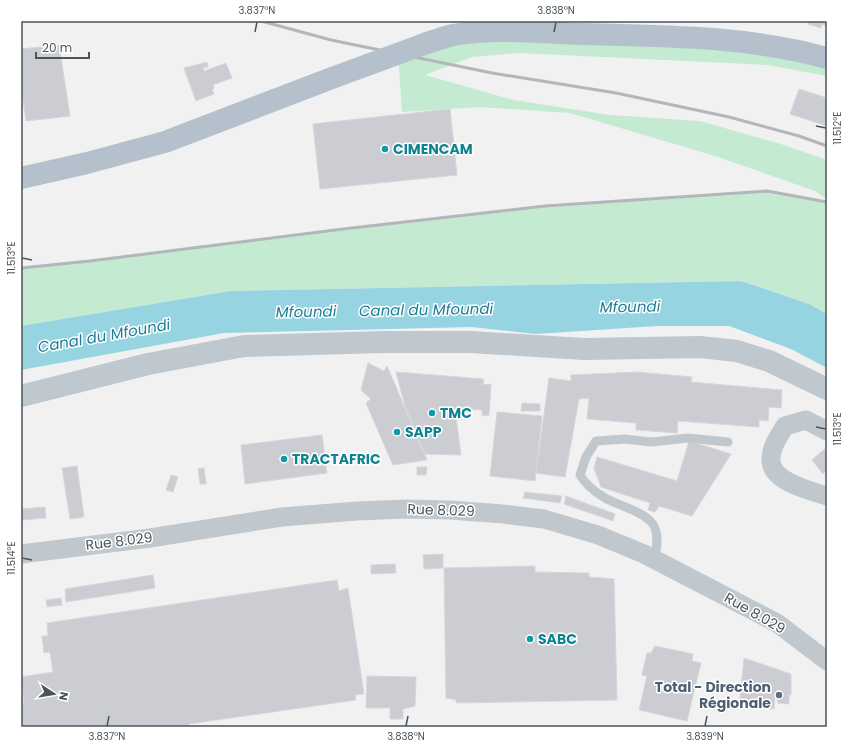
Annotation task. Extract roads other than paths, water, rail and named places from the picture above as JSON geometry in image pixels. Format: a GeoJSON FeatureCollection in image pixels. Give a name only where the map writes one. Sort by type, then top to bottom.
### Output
{"type":"FeatureCollection","features":[{"type":"Feature","properties":{"kind":"main road"},"geometry":{"type":"LineString","coordinates":[[21,178],[87,163],[164,142],[427,43],[455,28],[480,32],[511,31],[725,39],[765,44],[827,58]]}},
{"type":"Feature","properties":{"kind":"main road"},"geometry":{"type":"LineString","coordinates":[[21,396],[148,364],[244,346],[384,342],[471,342],[584,349],[700,347],[738,351],[769,361],[827,389]]}},
{"type":"Feature","properties":{"kind":"street"},"geometry":{"type":"LineString","coordinates":[[827,431],[806,420],[785,426],[775,442],[771,461],[776,474],[800,488],[827,496]]}},
{"type":"Feature","properties":{"kind":"street","name":"Rue 8.029"},"geometry":{"type":"LineString","coordinates":[[21,554],[150,538],[282,518],[357,511],[406,509],[495,513],[544,519],[598,535],[644,554],[777,623],[827,661]]}},
{"type":"Feature","properties":{"kind":"lane"},"geometry":{"type":"LineString","coordinates":[[655,560],[657,534],[654,526],[645,516],[606,498],[586,484],[580,475],[586,457],[596,441],[625,439],[651,442],[688,438],[728,442]]}},
{"type":"Feature","properties":{"kind":"water"},"geometry":{"type":"Polygon","coordinates":[[[741,281],[809,304],[827,314],[827,368],[791,349],[729,326],[657,326],[536,334],[472,327],[224,333],[21,370],[21,326],[231,291],[741,281]]]}},
{"type":"Feature","properties":{"kind":"railway"},"geometry":{"type":"LineString","coordinates":[[261,21],[331,40],[492,73],[616,93],[729,117],[799,136],[827,146]]}},
{"type":"Feature","properties":{"kind":"railway"},"geometry":{"type":"LineString","coordinates":[[21,268],[545,206],[767,191],[827,202]]}},
{"type":"Feature","properties":{"kind":"place","name":"CIMENCAM"},"geometry":{"type":"Point","coordinates":[385,149]}},
{"type":"Feature","properties":{"kind":"place","name":"TMC"},"geometry":{"type":"Point","coordinates":[432,413]}},
{"type":"Feature","properties":{"kind":"place","name":"SAPP"},"geometry":{"type":"Point","coordinates":[397,432]}},
{"type":"Feature","properties":{"kind":"place","name":"TRACTAFRIC"},"geometry":{"type":"Point","coordinates":[284,459]}},
{"type":"Feature","properties":{"kind":"place","name":"SABC"},"geometry":{"type":"Point","coordinates":[530,639]}},
{"type":"Feature","properties":{"kind":"place","name":"Total - Direction Régionale"},"geometry":{"type":"Point","coordinates":[779,695]}},
{"type":"Feature","properties":{"kind":"water label","name":"Mfoundi"},"geometry":{"type":"Point","coordinates":[630,307]}},
{"type":"Feature","properties":{"kind":"water label","name":"Canal du Mfoundi"},"geometry":{"type":"Point","coordinates":[426,310]}},
{"type":"Feature","properties":{"kind":"water label","name":"Mfoundi"},"geometry":{"type":"Point","coordinates":[306,312]}},
{"type":"Feature","properties":{"kind":"water label","name":"Canal du Mfoundi"},"geometry":{"type":"Point","coordinates":[104,336]}}]}
